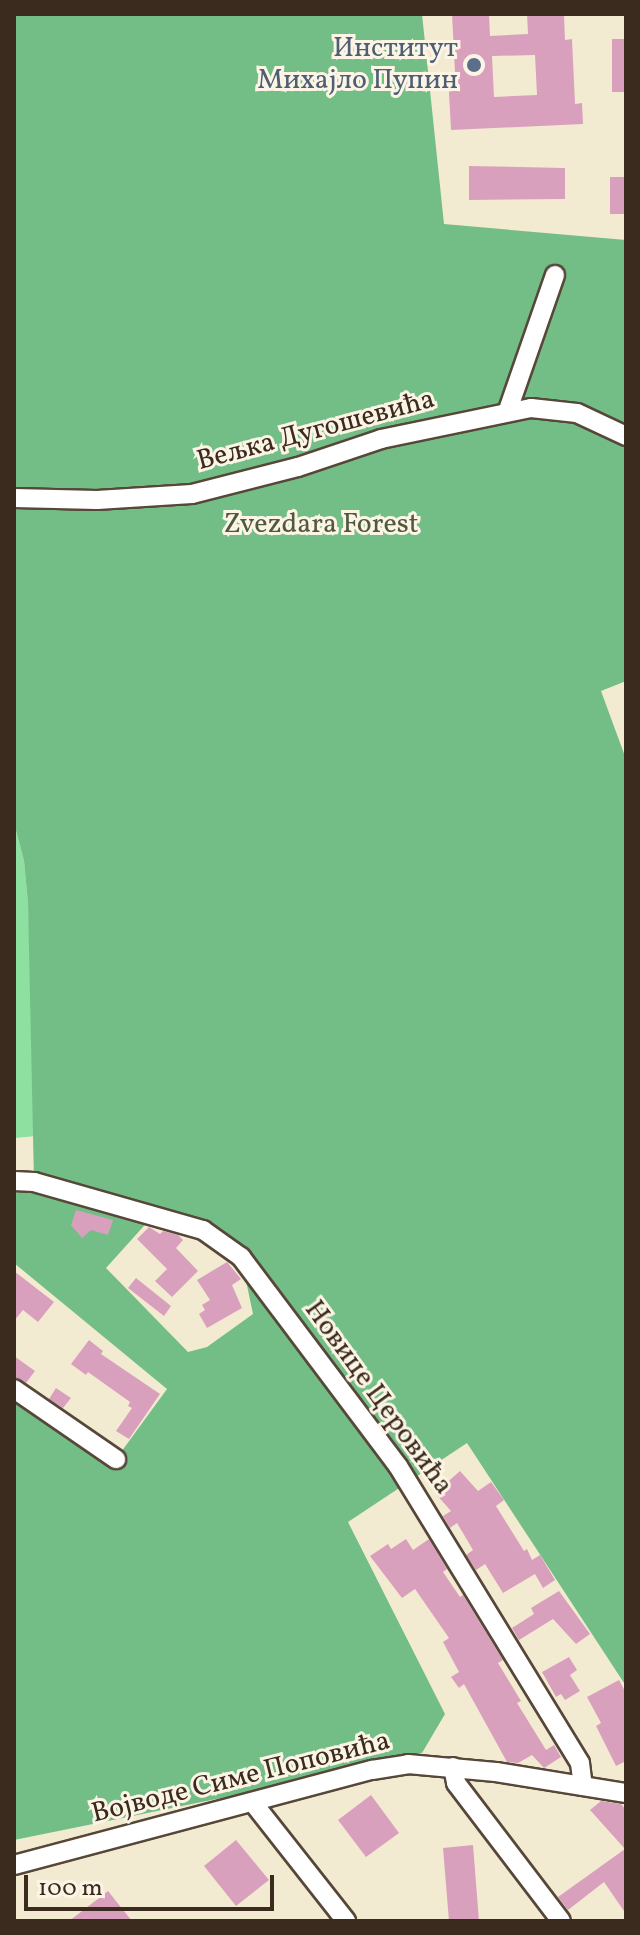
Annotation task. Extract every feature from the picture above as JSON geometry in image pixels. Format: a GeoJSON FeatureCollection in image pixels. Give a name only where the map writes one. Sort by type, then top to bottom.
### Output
{"type":"FeatureCollection","features":[{"type":"Feature","properties":{"kind":"street"},"geometry":{"type":"LineString","coordinates":[[508,410],[555,275]]}},
{"type":"Feature","properties":{"kind":"street","name":"Вељка Дугошевића"},"geometry":{"type":"LineString","coordinates":[[14,498],[97,500],[192,494],[298,467],[381,439],[508,410],[551,408],[577,413],[626,436]]}},
{"type":"Feature","properties":{"kind":"street","name":"Новице Церовића"},"geometry":{"type":"LineString","coordinates":[[14,1181],[34,1182],[203,1230],[241,1257],[398,1466],[580,1763],[583,1786]]}},
{"type":"Feature","properties":{"kind":"street"},"geometry":{"type":"LineString","coordinates":[[14,1389],[116,1459]]}},
{"type":"Feature","properties":{"kind":"street","name":"Војводе Симе Поповића"},"geometry":{"type":"LineString","coordinates":[[14,1865],[254,1804],[372,1770],[408,1764],[453,1767],[626,1793]]}},
{"type":"Feature","properties":{"kind":"street"},"geometry":{"type":"LineString","coordinates":[[453,1767],[456,1783],[561,1921]]}},
{"type":"Feature","properties":{"kind":"street"},"geometry":{"type":"LineString","coordinates":[[254,1804],[346,1921]]}},
{"type":"Feature","properties":{"kind":"green space","name":"Zvezdara Forest"},"geometry":{"type":"Polygon","coordinates":[[[14,14],[422,14],[444,224],[626,240],[626,681],[601,691],[626,759],[626,1686],[467,1443],[348,1522],[445,1714],[422,1753],[251,1792],[14,1840],[14,1389],[116,1459],[167,1389],[14,1263],[14,1181],[34,1181],[28,903],[24,861],[14,823],[14,14]],[[152,1217],[106,1268],[188,1352],[207,1347],[253,1314],[241,1257],[152,1217]]]}},
{"type":"Feature","properties":{"kind":"green space"},"geometry":{"type":"Polygon","coordinates":[[[14,824],[24,861],[28,903],[37,1136],[14,1138],[14,824]]]}},
{"type":"Feature","properties":{"kind":"building","name":"Институт Михајло Пупин"},"geometry":{"type":"Polygon","coordinates":[[[452,14],[489,14],[490,36],[528,34],[527,14],[564,14],[565,40],[572,39],[575,104],[582,103],[583,124],[451,130],[448,74],[455,73],[452,14]],[[535,55],[492,56],[494,97],[537,95],[535,55]]]}},
{"type":"Feature","properties":{"kind":"building"},"geometry":{"type":"Polygon","coordinates":[[[612,39],[626,39],[626,92],[612,92],[612,39]]]}},
{"type":"Feature","properties":{"kind":"building"},"geometry":{"type":"Polygon","coordinates":[[[469,166],[565,168],[565,199],[469,200],[469,166]]]}},
{"type":"Feature","properties":{"kind":"building"},"geometry":{"type":"Polygon","coordinates":[[[610,177],[626,177],[626,214],[610,214],[610,177]]]}},
{"type":"Feature","properties":{"kind":"building"},"geometry":{"type":"Polygon","coordinates":[[[76,1210],[113,1220],[108,1235],[91,1230],[82,1238],[71,1225],[76,1210]]]}},
{"type":"Feature","properties":{"kind":"building"},"geometry":{"type":"Polygon","coordinates":[[[149,1227],[160,1234],[163,1231],[178,1235],[183,1240],[176,1248],[198,1271],[172,1297],[155,1281],[167,1269],[137,1239],[149,1227]]]}},
{"type":"Feature","properties":{"kind":"building"},"geometry":{"type":"Polygon","coordinates":[[[227,1262],[241,1279],[232,1285],[242,1308],[207,1328],[199,1314],[205,1310],[202,1305],[210,1300],[197,1280],[227,1262]]]}},
{"type":"Feature","properties":{"kind":"building"},"geometry":{"type":"Polygon","coordinates":[[[14,1271],[54,1302],[38,1322],[23,1310],[14,1321],[14,1271]]]}},
{"type":"Feature","properties":{"kind":"building"},"geometry":{"type":"Polygon","coordinates":[[[136,1278],[171,1306],[164,1316],[128,1288],[136,1278]]]}},
{"type":"Feature","properties":{"kind":"building"},"geometry":{"type":"Polygon","coordinates":[[[89,1340],[103,1351],[101,1354],[160,1394],[129,1439],[116,1431],[132,1408],[128,1406],[130,1402],[88,1372],[86,1375],[71,1364],[89,1340]]]}},
{"type":"Feature","properties":{"kind":"building"},"geometry":{"type":"Polygon","coordinates":[[[14,1356],[35,1371],[26,1383],[14,1377],[14,1356]]]}},
{"type":"Feature","properties":{"kind":"building"},"geometry":{"type":"Polygon","coordinates":[[[56,1388],[71,1398],[63,1408],[49,1399],[56,1388]]]}},
{"type":"Feature","properties":{"kind":"building"},"geometry":{"type":"Polygon","coordinates":[[[460,1471],[478,1491],[491,1482],[504,1500],[496,1506],[524,1551],[527,1549],[532,1560],[540,1555],[555,1580],[543,1588],[535,1574],[503,1593],[485,1564],[476,1570],[466,1555],[473,1550],[457,1523],[450,1528],[443,1516],[451,1511],[435,1493],[460,1471]]]}},
{"type":"Feature","properties":{"kind":"building"},"geometry":{"type":"Polygon","coordinates":[[[406,1539],[413,1550],[429,1539],[447,1569],[443,1572],[460,1597],[463,1595],[503,1660],[498,1663],[521,1701],[517,1703],[546,1750],[554,1745],[561,1757],[544,1768],[532,1755],[518,1763],[507,1762],[464,1684],[459,1688],[451,1677],[459,1672],[443,1642],[449,1638],[415,1589],[402,1598],[370,1556],[388,1544],[391,1549],[406,1539]]]}},
{"type":"Feature","properties":{"kind":"building"},"geometry":{"type":"Polygon","coordinates":[[[559,1591],[590,1634],[576,1644],[553,1619],[519,1640],[512,1628],[534,1614],[531,1608],[559,1591]]]}},
{"type":"Feature","properties":{"kind":"building"},"geometry":{"type":"Polygon","coordinates":[[[569,1657],[577,1670],[570,1675],[580,1691],[565,1700],[561,1694],[556,1697],[542,1672],[569,1657]]]}},
{"type":"Feature","properties":{"kind":"building"},"geometry":{"type":"Polygon","coordinates":[[[619,1680],[626,1693],[626,1761],[616,1766],[596,1726],[601,1723],[587,1697],[619,1680]]]}},
{"type":"Feature","properties":{"kind":"building"},"geometry":{"type":"Polygon","coordinates":[[[371,1795],[399,1833],[366,1857],[338,1820],[371,1795]]]}},
{"type":"Feature","properties":{"kind":"building"},"geometry":{"type":"Polygon","coordinates":[[[601,1801],[621,1804],[626,1810],[626,1914],[604,1882],[568,1910],[558,1897],[625,1849],[590,1810],[601,1801]]]}},
{"type":"Feature","properties":{"kind":"building"},"geometry":{"type":"Polygon","coordinates":[[[236,1840],[269,1880],[236,1906],[204,1866],[236,1840]]]}},
{"type":"Feature","properties":{"kind":"building"},"geometry":{"type":"Polygon","coordinates":[[[473,1845],[479,1921],[449,1921],[443,1848],[473,1845]]]}},
{"type":"Feature","properties":{"kind":"building"},"geometry":{"type":"Polygon","coordinates":[[[108,1891],[132,1921],[69,1921],[90,1905],[108,1891]]]}},
{"type":"Feature","properties":{"kind":"place","name":"Институт Михајло Пупин"},"geometry":{"type":"Point","coordinates":[474,65]}}]}
